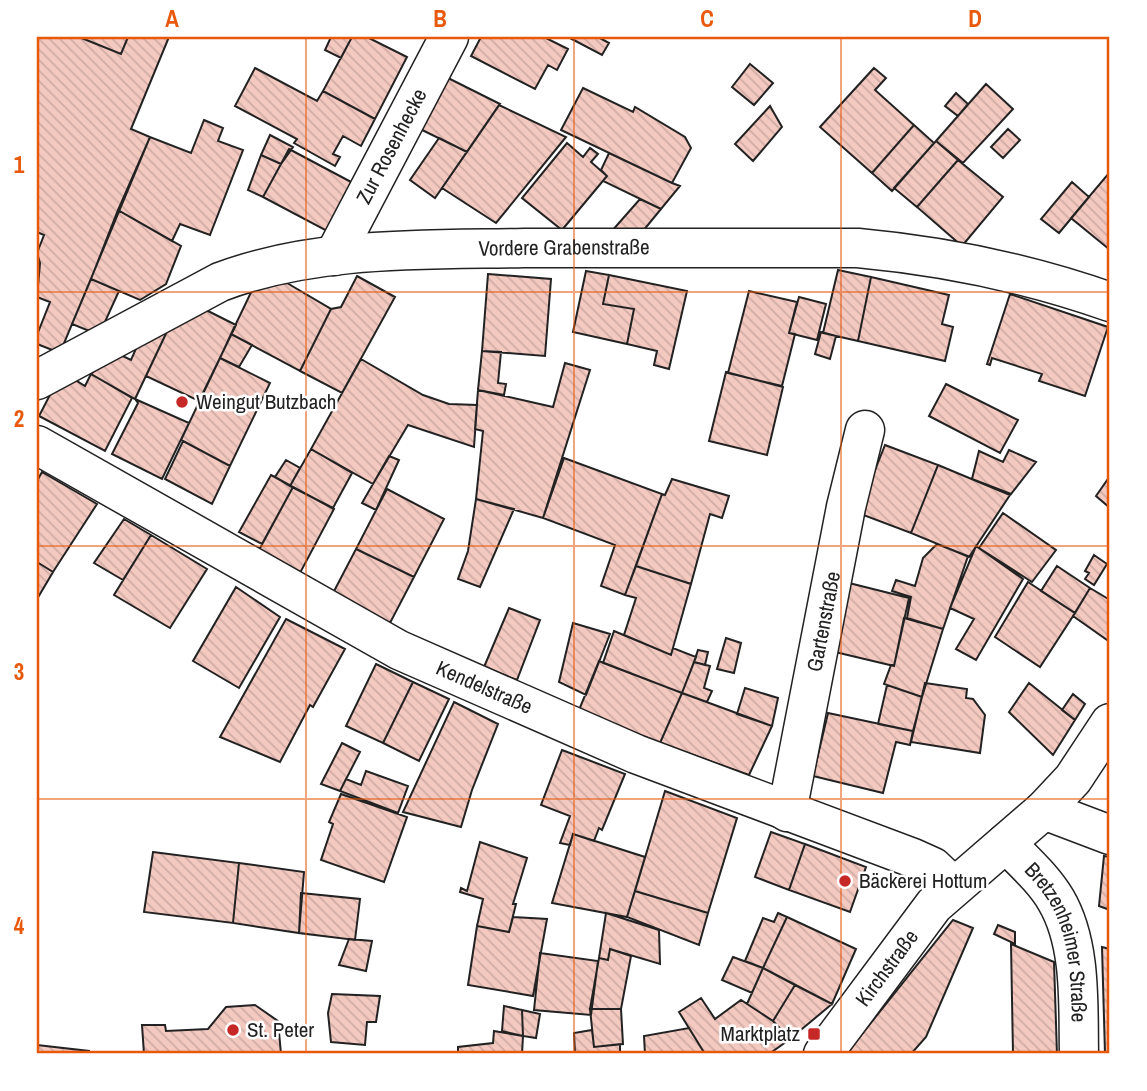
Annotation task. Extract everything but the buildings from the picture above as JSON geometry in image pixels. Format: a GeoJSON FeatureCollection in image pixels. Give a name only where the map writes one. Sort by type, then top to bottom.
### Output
{"type":"FeatureCollection","features":[{"type":"Feature","properties":{"kind":"street","name":"Zur Rosenhecke"},"geometry":{"type":"LineString","coordinates":[[334,256],[449,37]]}},
{"type":"Feature","properties":{"kind":"street","name":"Vordere Grabenstraße"},"geometry":{"type":"LineString","coordinates":[[37,380],[220,282],[250,271],[334,256],[441,249],[858,248],[910,253],[1043,279],[1110,302]]}},
{"type":"Feature","properties":{"kind":"street","name":"Gartenstraße"},"geometry":{"type":"LineString","coordinates":[[787,811],[846,507],[865,430]]}},
{"type":"Feature","properties":{"kind":"street","name":"Kendelstraße"},"geometry":{"type":"LineString","coordinates":[[37,445],[399,650],[636,754],[933,867],[953,886]]}},
{"type":"Feature","properties":{"kind":"street","name":"Bretzenheimer Straße"},"geometry":{"type":"LineString","coordinates":[[953,886],[1044,810],[1073,779],[1110,723]]}},
{"type":"Feature","properties":{"kind":"street"},"geometry":{"type":"LineString","coordinates":[[1044,810],[1110,835]]}},
{"type":"Feature","properties":{"kind":"street","name":"Bretzenheimer Straße"},"geometry":{"type":"LineString","coordinates":[[1006,843],[1043,882],[1066,919],[1073,945],[1079,1054]]}},
{"type":"Feature","properties":{"kind":"street","name":"Kirchstraße"},"geometry":{"type":"LineString","coordinates":[[823,1054],[842,1033],[917,927],[953,886]]}},
{"type":"Feature","properties":{"kind":"place","name":"Weingut Butzbach"},"geometry":{"type":"Point","coordinates":[182,402]}},
{"type":"Feature","properties":{"kind":"place","name":"Bäckerei Hottum"},"geometry":{"type":"Point","coordinates":[845,881]}},
{"type":"Feature","properties":{"kind":"place","name":"St. Peter"},"geometry":{"type":"Point","coordinates":[233,1030]}},
{"type":"Feature","properties":{"kind":"place","name":"Marktplatz"},"geometry":{"type":"Point","coordinates":[814,1034]}}]}
